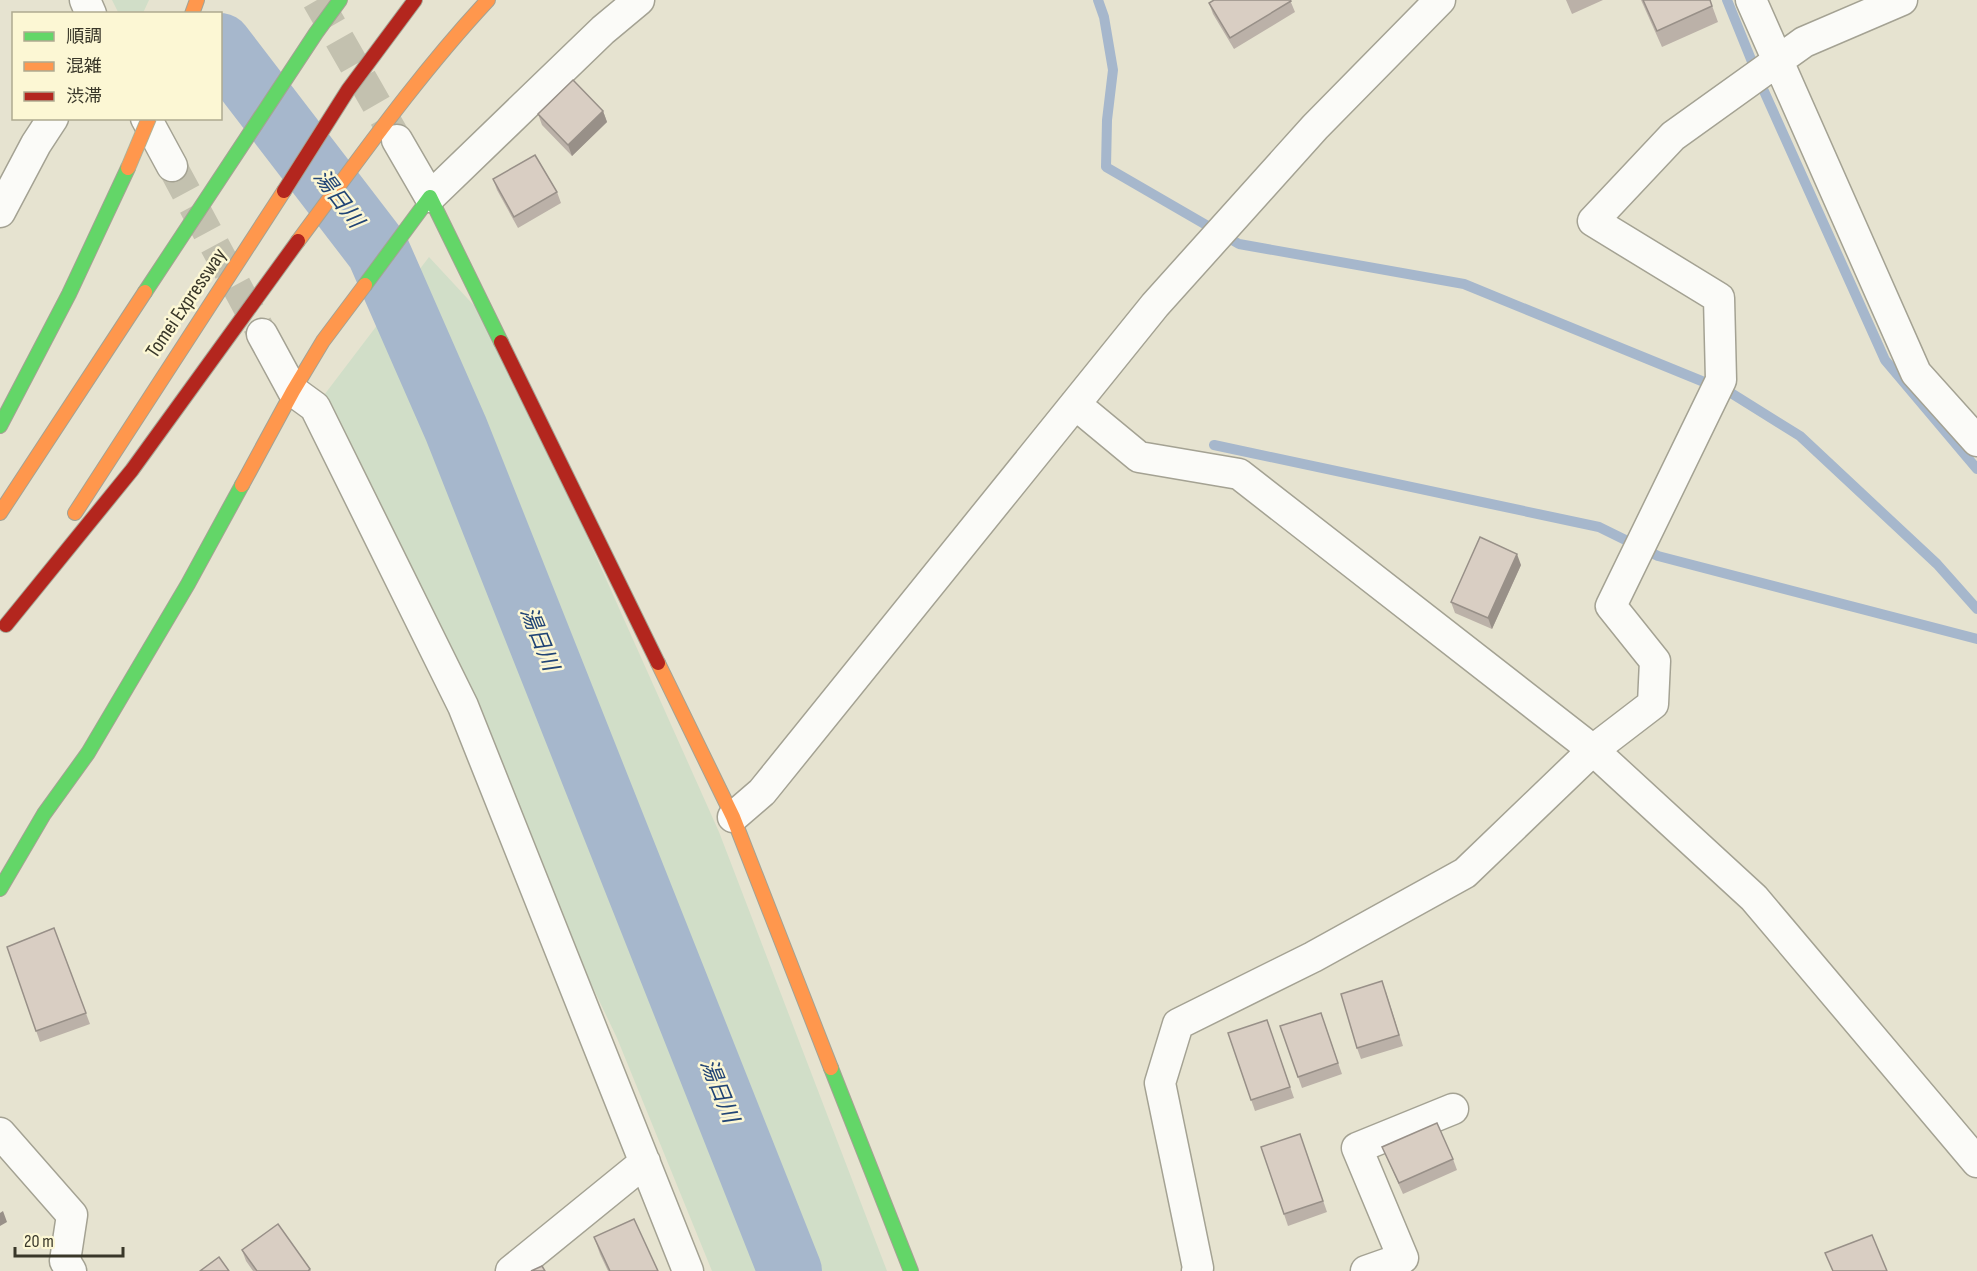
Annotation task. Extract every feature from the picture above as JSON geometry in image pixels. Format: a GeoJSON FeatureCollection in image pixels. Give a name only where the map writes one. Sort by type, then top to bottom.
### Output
{"type":"FeatureCollection","features":[{"type":"Feature","properties":{"kind":"main road","name":"Tomei Expressway"},"geometry":{"type":"LineString","coordinates":[[0,513],[207,197],[340,0]]}},
{"type":"Feature","properties":{"kind":"main road","name":"Tomei Expressway"},"geometry":{"type":"LineString","coordinates":[[3,630],[120,440],[242,257],[348,90],[415,0]]}},
{"type":"Feature","properties":{"kind":"main road"},"geometry":{"type":"LineString","coordinates":[[3,630],[132,471],[264,287],[385,141],[460,30],[488,0]]}},
{"type":"Feature","properties":{"kind":"main road"},"geometry":{"type":"LineString","coordinates":[[0,426],[69,294],[128,168],[146,120]]}},
{"type":"Feature","properties":{"kind":"main road"},"geometry":{"type":"LineString","coordinates":[[0,889],[44,814],[88,753],[188,584],[293,391],[323,341],[425,205],[733,817],[911,1271]]}},
{"type":"Feature","properties":{"kind":"street"},"geometry":{"type":"LineString","coordinates":[[385,141],[425,205],[603,30],[639,0]]}},
{"type":"Feature","properties":{"kind":"street"},"geometry":{"type":"LineString","coordinates":[[733,817],[762,792],[1155,305],[1315,127],[1440,0]]}},
{"type":"Feature","properties":{"kind":"street"},"geometry":{"type":"LineString","coordinates":[[1751,0],[1776,63],[1916,374],[1977,441]]}},
{"type":"Feature","properties":{"kind":"street"},"geometry":{"type":"LineString","coordinates":[[1197,1271],[1160,1083],[1178,1024],[1313,957],[1465,873],[1593,750],[1653,704],[1655,661],[1611,606],[1721,380],[1719,298],[1593,220],[1673,136],[1804,42],[1902,0]]}},
{"type":"Feature","properties":{"kind":"street"},"geometry":{"type":"LineString","coordinates":[[0,212],[36,144],[52,120]]}},
{"type":"Feature","properties":{"kind":"street"},"geometry":{"type":"LineString","coordinates":[[148,120],[172,166]]}},
{"type":"Feature","properties":{"kind":"street"},"geometry":{"type":"LineString","coordinates":[[262,334],[293,391],[315,407],[463,705],[688,1271]]}},
{"type":"Feature","properties":{"kind":"street"},"geometry":{"type":"LineString","coordinates":[[1075,404],[1139,457],[1239,474],[1593,750],[1754,898],[1977,1162]]}},
{"type":"Feature","properties":{"kind":"street"},"geometry":{"type":"LineString","coordinates":[[1366,1271],[1403,1258],[1357,1148],[1453,1109]]}},
{"type":"Feature","properties":{"kind":"street"},"geometry":{"type":"LineString","coordinates":[[0,1133],[72,1215],[64,1261],[71,1271]]}},
{"type":"Feature","properties":{"kind":"street"},"geometry":{"type":"LineString","coordinates":[[511,1271],[645,1162]]}},
{"type":"Feature","properties":{"kind":"green space"},"geometry":{"type":"Polygon","coordinates":[[[112,0],[149,0],[143,12],[118,12],[112,0]]]}},
{"type":"Feature","properties":{"kind":"green space"},"geometry":{"type":"Polygon","coordinates":[[[429,257],[493,326],[719,832],[887,1271],[712,1271],[617,1038],[315,407],[429,257]]]}},
{"type":"Feature","properties":{"kind":"building"},"geometry":{"type":"Polygon","coordinates":[[[1214,0],[1291,1],[1230,38],[1209,3],[1214,0]]]}},
{"type":"Feature","properties":{"kind":"building"},"geometry":{"type":"Polygon","coordinates":[[[1643,0],[1710,0],[1712,6],[1657,31],[1643,0]]]}},
{"type":"Feature","properties":{"kind":"building"},"geometry":{"type":"Polygon","coordinates":[[[573,80],[603,111],[568,145],[538,114],[573,80]]]}},
{"type":"Feature","properties":{"kind":"building"},"geometry":{"type":"Polygon","coordinates":[[[535,155],[557,192],[514,217],[493,179],[535,155]]]}},
{"type":"Feature","properties":{"kind":"building"},"geometry":{"type":"Polygon","coordinates":[[[1480,537],[1517,554],[1488,618],[1451,602],[1480,537]]]}},
{"type":"Feature","properties":{"kind":"building"},"geometry":{"type":"Polygon","coordinates":[[[54,928],[86,1013],[36,1031],[7,947],[54,928]]]}},
{"type":"Feature","properties":{"kind":"building"},"geometry":{"type":"Polygon","coordinates":[[[1382,981],[1399,1035],[1357,1048],[1341,994],[1382,981]]]}},
{"type":"Feature","properties":{"kind":"building"},"geometry":{"type":"Polygon","coordinates":[[[1321,1013],[1338,1063],[1298,1077],[1280,1026],[1321,1013]]]}},
{"type":"Feature","properties":{"kind":"building"},"geometry":{"type":"Polygon","coordinates":[[[1267,1020],[1290,1087],[1251,1100],[1228,1033],[1267,1020]]]}},
{"type":"Feature","properties":{"kind":"building"},"geometry":{"type":"Polygon","coordinates":[[[1437,1123],[1453,1159],[1399,1183],[1382,1147],[1437,1123]]]}},
{"type":"Feature","properties":{"kind":"building"},"geometry":{"type":"Polygon","coordinates":[[[1300,1134],[1323,1201],[1284,1214],[1261,1147],[1300,1134]]]}},
{"type":"Feature","properties":{"kind":"building"},"geometry":{"type":"Polygon","coordinates":[[[634,1219],[658,1271],[610,1271],[594,1237],[634,1219]]]}},
{"type":"Feature","properties":{"kind":"building"},"geometry":{"type":"Polygon","coordinates":[[[278,1224],[310,1269],[308,1271],[257,1271],[242,1250],[278,1224]]]}},
{"type":"Feature","properties":{"kind":"building"},"geometry":{"type":"Polygon","coordinates":[[[1872,1235],[1887,1271],[1833,1271],[1825,1253],[1872,1235]]]}},
{"type":"Feature","properties":{"kind":"building"},"geometry":{"type":"Polygon","coordinates":[[[219,1257],[229,1271],[200,1271],[219,1257]]]}},
{"type":"Feature","properties":{"kind":"building"},"geometry":{"type":"Polygon","coordinates":[[[542,1266],[545,1271],[531,1271],[542,1266]]]}},
{"type":"Feature","properties":{"kind":"waterway"},"geometry":{"type":"LineString","coordinates":[[1098,0],[1104,17],[1113,70],[1107,120],[1106,167],[1239,244],[1464,284],[1731,393],[1800,436],[1937,564],[1977,609]]}},
{"type":"Feature","properties":{"kind":"waterway"},"geometry":{"type":"LineString","coordinates":[[1727,0],[1763,89],[1885,360],[1977,469]]}},
{"type":"Feature","properties":{"kind":"waterway","name":"湯日川"},"geometry":{"type":"LineString","coordinates":[[222,48],[378,251],[456,429],[790,1271]]}},
{"type":"Feature","properties":{"kind":"waterway"},"geometry":{"type":"LineString","coordinates":[[1214,445],[1599,527],[1658,556],[1977,639]]}},
{"type":"Feature","properties":{"kind":"tunnel"},"geometry":{"type":"LineString","coordinates":[[317,0],[397,140]]}},
{"type":"Feature","properties":{"kind":"tunnel"},"geometry":{"type":"LineString","coordinates":[[172,166],[259,328]]}},
{"type":"Feature","properties":{"kind":"traffic: fast"},"geometry":{"type":"LineString","coordinates":[[145,292],[340,0]]}},
{"type":"Feature","properties":{"kind":"traffic: fast"},"geometry":{"type":"LineString","coordinates":[[0,426],[69,294],[128,168]]}},
{"type":"Feature","properties":{"kind":"traffic: fast"},"geometry":{"type":"LineString","coordinates":[[365,285],[430,197],[501,342]]}},
{"type":"Feature","properties":{"kind":"traffic: fast"},"geometry":{"type":"LineString","coordinates":[[0,889],[44,814],[88,753],[188,584],[242,485]]}},
{"type":"Feature","properties":{"kind":"traffic: fast"},"geometry":{"type":"LineString","coordinates":[[831,1068],[911,1271]]}},
{"type":"Feature","properties":{"kind":"traffic: slow"},"geometry":{"type":"LineString","coordinates":[[193,12],[197,0]]}},
{"type":"Feature","properties":{"kind":"traffic: slow"},"geometry":{"type":"LineString","coordinates":[[298,241],[413,88],[488,0]]}},
{"type":"Feature","properties":{"kind":"traffic: slow"},"geometry":{"type":"LineString","coordinates":[[128,168],[148,120]]}},
{"type":"Feature","properties":{"kind":"traffic: slow"},"geometry":{"type":"LineString","coordinates":[[75,513],[284,191]]}},
{"type":"Feature","properties":{"kind":"traffic: slow"},"geometry":{"type":"LineString","coordinates":[[242,485],[323,341],[365,285]]}},
{"type":"Feature","properties":{"kind":"traffic: slow"},"geometry":{"type":"LineString","coordinates":[[0,513],[145,292]]}},
{"type":"Feature","properties":{"kind":"traffic: slow"},"geometry":{"type":"LineString","coordinates":[[658,663],[733,817],[831,1068]]}},
{"type":"Feature","properties":{"kind":"traffic: jam"},"geometry":{"type":"LineString","coordinates":[[284,191],[348,90],[415,0]]}},
{"type":"Feature","properties":{"kind":"traffic: jam"},"geometry":{"type":"LineString","coordinates":[[6,625],[132,470],[298,241]]}},
{"type":"Feature","properties":{"kind":"traffic: jam"},"geometry":{"type":"LineString","coordinates":[[501,342],[658,663]]}}]}
